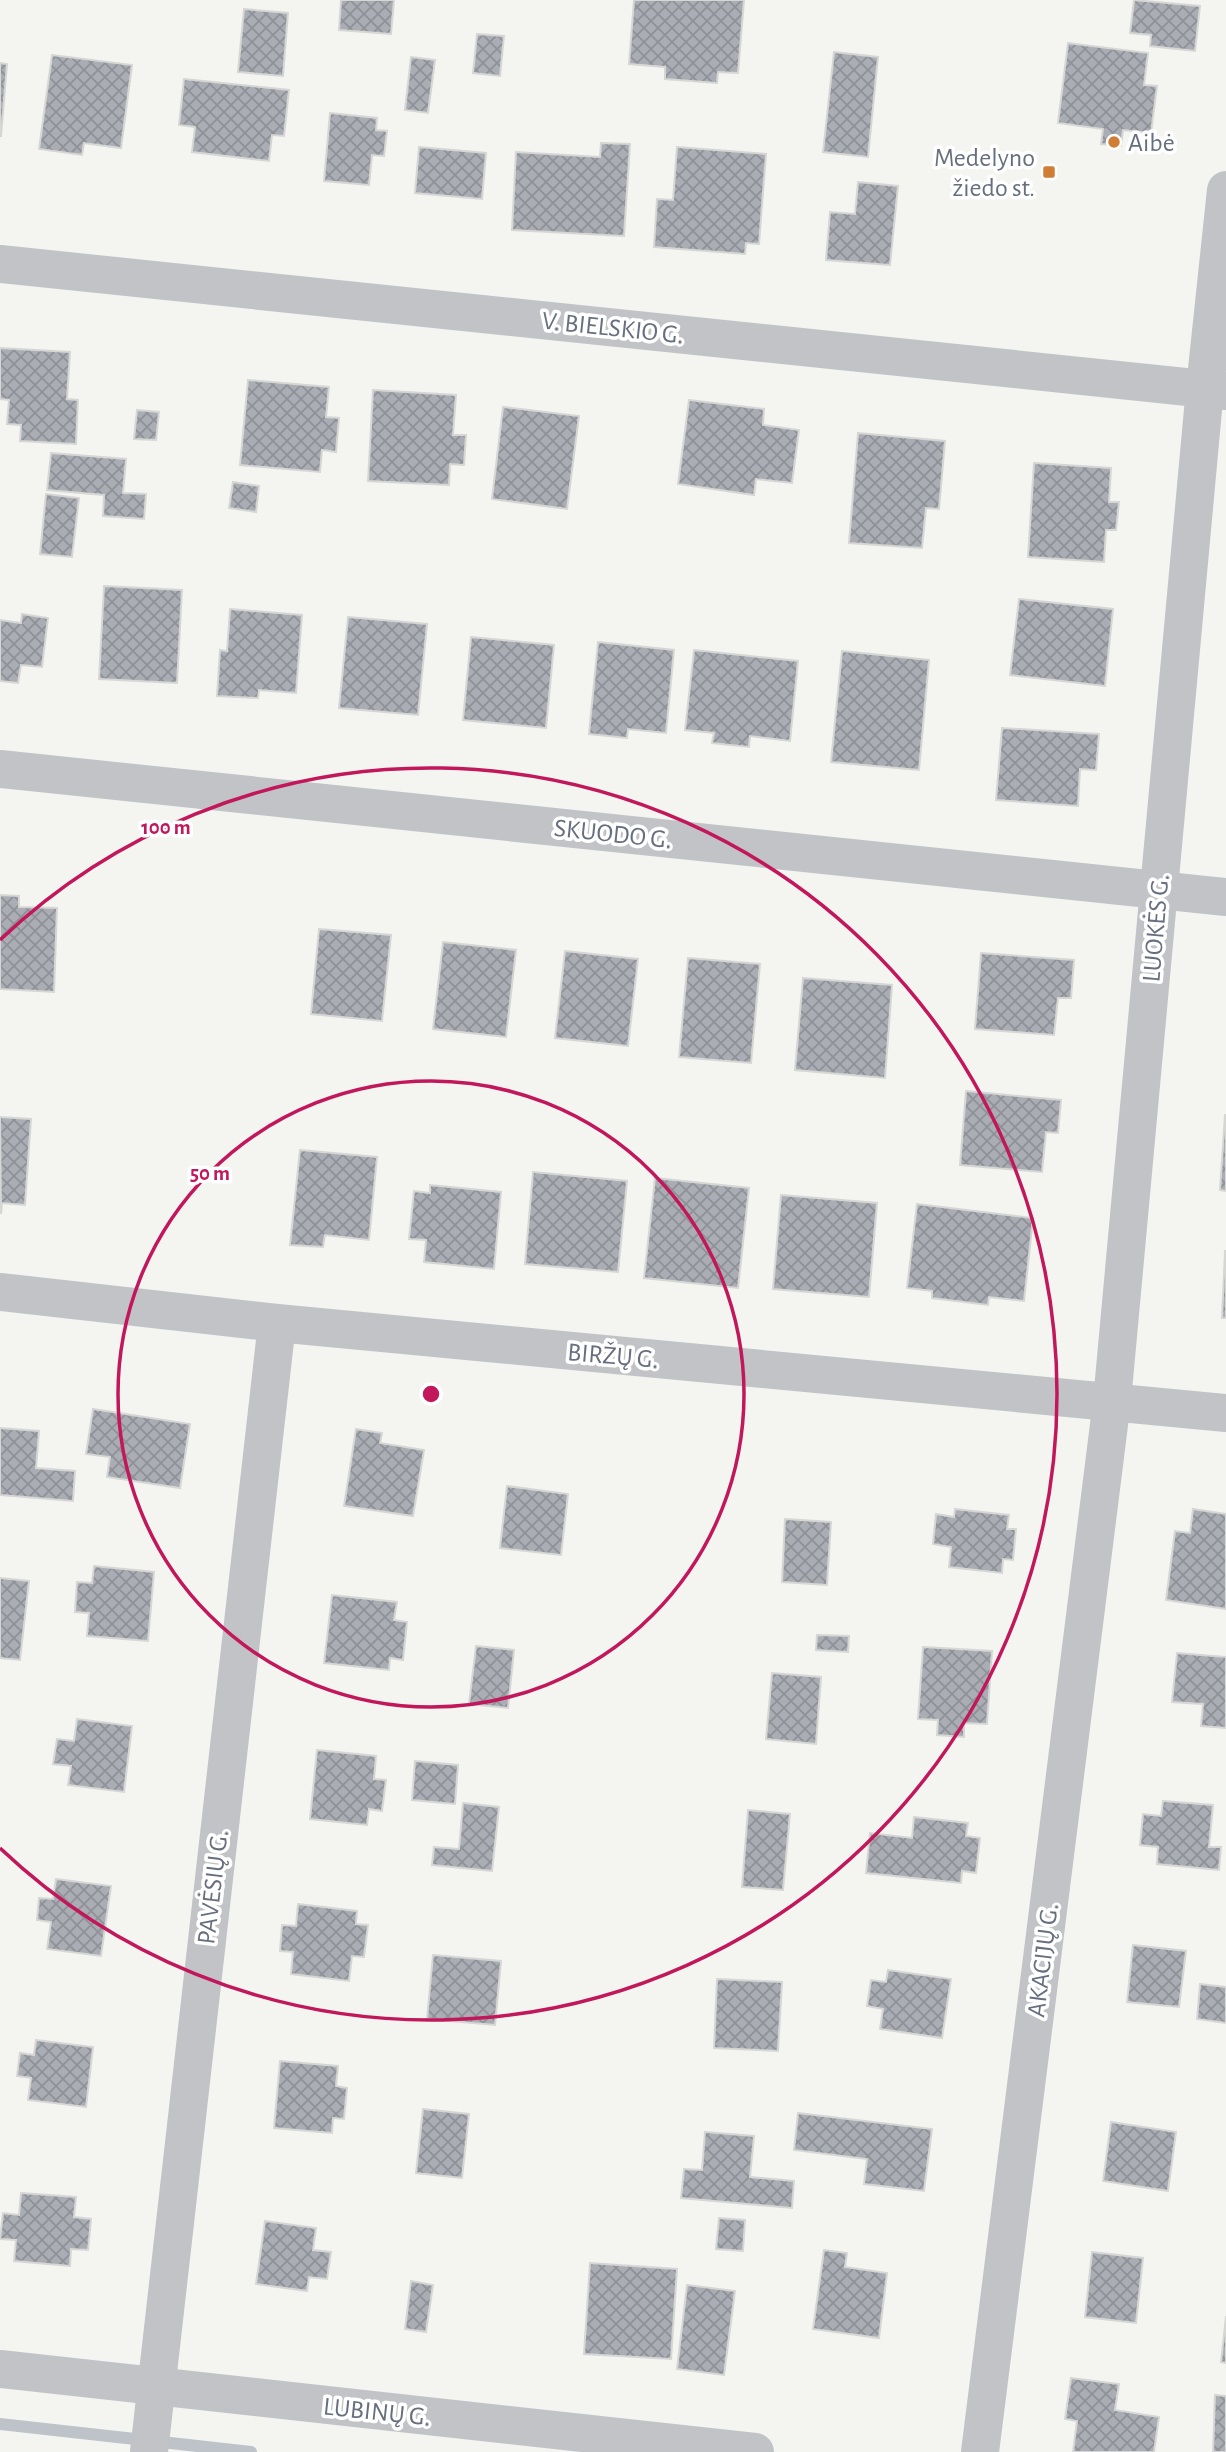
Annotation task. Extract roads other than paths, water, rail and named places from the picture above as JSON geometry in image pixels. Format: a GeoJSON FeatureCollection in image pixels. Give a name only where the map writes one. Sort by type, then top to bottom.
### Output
{"type":"FeatureCollection","features":[{"type":"Feature","properties":{"kind":"street","name":"LUOKĖS G."},"geometry":{"type":"LineString","coordinates":[[1104,1468],[1158,890],[1215,389],[1226,190]]}},
{"type":"Feature","properties":{"kind":"street","name":"V. BIELSKIO G."},"geometry":{"type":"LineString","coordinates":[[0,264],[1215,389]]}},
{"type":"Feature","properties":{"kind":"street","name":"SKUODO G."},"geometry":{"type":"LineString","coordinates":[[0,769],[1226,897]]}},
{"type":"Feature","properties":{"kind":"street","name":"BIRŽŲ G."},"geometry":{"type":"LineString","coordinates":[[0,1292],[277,1323],[1226,1413]]}},
{"type":"Feature","properties":{"kind":"street","name":"PAVĖSIŲ G."},"geometry":{"type":"LineString","coordinates":[[149,2452],[277,1323]]}},
{"type":"Feature","properties":{"kind":"street","name":"AKACIJŲ G."},"geometry":{"type":"LineString","coordinates":[[979,2452],[1104,1468]]}},
{"type":"Feature","properties":{"kind":"street","name":"LUBINŲ G."},"geometry":{"type":"LineString","coordinates":[[0,2369],[154,2398],[755,2452]]}},
{"type":"Feature","properties":{"kind":"waterway"},"geometry":{"type":"LineString","coordinates":[[0,2424],[251,2452]]}},
{"type":"Feature","properties":{"kind":"place","name":"Aibė"},"geometry":{"type":"Point","coordinates":[1114,142]}},
{"type":"Feature","properties":{"kind":"place","name":"Medelyno žiedo st."},"geometry":{"type":"Point","coordinates":[1049,172]}}]}
